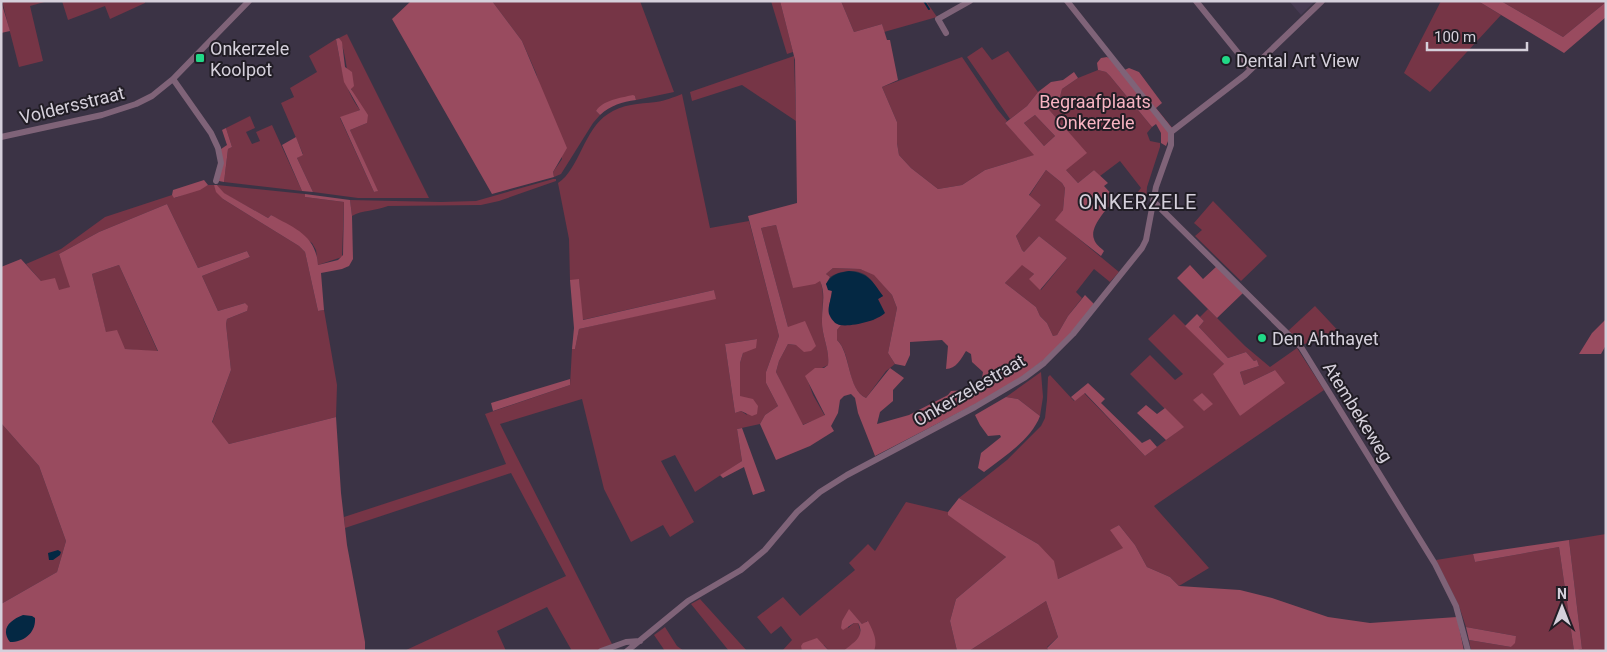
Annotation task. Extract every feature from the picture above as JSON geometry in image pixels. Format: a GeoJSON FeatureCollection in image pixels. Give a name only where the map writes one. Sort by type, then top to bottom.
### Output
{"type":"FeatureCollection","features":[{"type":"Feature","properties":{"kind":"street","name":"Voldersstraat"},"geometry":{"type":"LineString","coordinates":[[1,137],[122,110],[152,96],[173,79],[249,1]]}},
{"type":"Feature","properties":{"kind":"street"},"geometry":{"type":"LineString","coordinates":[[946,33],[938,19],[970,1]]}},
{"type":"Feature","properties":{"kind":"street"},"geometry":{"type":"LineString","coordinates":[[1067,1],[1171,132],[1251,69],[1322,1]]}},
{"type":"Feature","properties":{"kind":"street"},"geometry":{"type":"LineString","coordinates":[[1196,1],[1251,69]]}},
{"type":"Feature","properties":{"kind":"street"},"geometry":{"type":"LineString","coordinates":[[173,79],[218,148],[221,163],[216,182]]}},
{"type":"Feature","properties":{"kind":"street","name":"Onkerzelestraat"},"geometry":{"type":"LineString","coordinates":[[627,651],[688,601],[741,570],[764,550],[797,512],[816,495],[847,475],[975,408],[1024,378],[1044,363],[1078,328],[1142,248],[1146,240],[1153,201],[1171,145],[1171,132]]}},
{"type":"Feature","properties":{"kind":"street","name":"Atembekeweg"},"geometry":{"type":"LineString","coordinates":[[1153,201],[1301,347],[1435,564],[1456,606],[1468,651]]}},
{"type":"Feature","properties":{"kind":"street"},"geometry":{"type":"LineString","coordinates":[[601,651],[626,642],[640,641]]}},
{"type":"Feature","properties":{"kind":"shaded area"},"geometry":{"type":"Polygon","coordinates":[[[1,1],[10,31],[1,33],[1,1]]]}},
{"type":"Feature","properties":{"kind":"shaded area"},"geometry":{"type":"Polygon","coordinates":[[[411,1],[492,1],[522,41],[567,148],[553,172],[554,177],[492,194],[392,19],[411,1]]]}},
{"type":"Feature","properties":{"kind":"shaded area"},"geometry":{"type":"Polygon","coordinates":[[[780,1],[841,1],[854,32],[882,24],[887,40],[890,40],[898,80],[882,87],[897,122],[899,155],[911,168],[938,189],[962,185],[985,170],[1034,155],[1005,123],[1027,106],[1038,92],[1051,82],[1063,80],[1074,72],[1078,78],[1062,89],[1060,97],[1044,104],[1087,153],[1066,170],[1078,183],[1094,170],[1108,183],[1104,186],[1116,199],[1108,207],[1094,229],[1095,241],[1104,251],[1101,256],[1055,220],[1063,210],[1065,188],[1062,183],[1046,170],[1029,195],[1041,205],[1016,236],[1024,252],[1039,236],[1067,258],[1040,290],[1029,279],[1034,274],[1022,265],[1005,283],[1036,307],[1053,336],[1057,335],[1068,316],[1085,295],[1094,304],[1070,335],[1051,354],[1012,385],[875,456],[858,413],[855,398],[851,394],[844,396],[840,400],[838,413],[831,426],[834,431],[810,446],[776,460],[760,424],[765,415],[778,406],[766,383],[766,372],[779,336],[748,216],[797,203],[795,60],[780,1]],[[1035,115],[1024,123],[1044,146],[1055,136],[1035,115]],[[776,225],[761,228],[788,327],[805,321],[816,346],[811,351],[804,352],[796,345],[788,344],[779,361],[776,372],[803,425],[825,415],[805,376],[815,368],[824,368],[828,365],[828,353],[822,325],[823,290],[820,281],[815,284],[793,288],[776,225]],[[833,268],[826,274],[830,277],[826,284],[832,290],[829,307],[835,323],[841,325],[837,330],[837,340],[845,353],[855,387],[866,398],[890,368],[904,378],[893,390],[893,401],[880,412],[877,424],[909,415],[948,395],[951,391],[966,390],[981,384],[983,372],[972,362],[971,354],[966,351],[955,365],[950,369],[946,369],[948,346],[942,340],[910,342],[910,355],[905,366],[895,364],[888,353],[897,308],[892,295],[874,275],[860,269],[833,268]]]}},
{"type":"Feature","properties":{"kind":"shaded area"},"geometry":{"type":"Polygon","coordinates":[[[1289,1],[1315,1],[1301,15],[1289,1]]]}},
{"type":"Feature","properties":{"kind":"shaded area"},"geometry":{"type":"Polygon","coordinates":[[[1478,1],[1501,1],[1563,37],[1606,2],[1606,17],[1564,53],[1478,1]]]}},
{"type":"Feature","properties":{"kind":"shaded area"},"geometry":{"type":"Polygon","coordinates":[[[339,38],[342,42],[345,67],[352,72],[354,86],[351,89],[368,115],[367,123],[350,130],[378,191],[374,192],[340,117],[360,110],[344,82],[336,39],[339,38]]]}},
{"type":"Feature","properties":{"kind":"shaded area"},"geometry":{"type":"Polygon","coordinates":[[[1107,57],[1112,60],[1120,72],[1129,68],[1139,72],[1162,103],[1156,108],[1173,129],[1166,146],[1161,143],[1161,133],[1156,124],[1152,127],[1110,76],[1106,72],[1098,70],[1097,63],[1101,58],[1107,57]]]}},
{"type":"Feature","properties":{"kind":"shaded area"},"geometry":{"type":"Polygon","coordinates":[[[633,95],[636,100],[617,104],[600,115],[596,111],[607,102],[633,95]]]}},
{"type":"Feature","properties":{"kind":"shaded area"},"geometry":{"type":"Polygon","coordinates":[[[226,128],[232,147],[228,149],[224,182],[219,181],[221,149],[227,145],[222,130],[226,128]]]}},
{"type":"Feature","properties":{"kind":"shaded area"},"geometry":{"type":"Polygon","coordinates":[[[296,137],[303,155],[297,158],[313,192],[302,191],[282,145],[296,137]]]}},
{"type":"Feature","properties":{"kind":"shaded area"},"geometry":{"type":"Polygon","coordinates":[[[204,180],[208,185],[200,190],[174,198],[172,195],[173,190],[204,180]]]}},
{"type":"Feature","properties":{"kind":"shaded area"},"geometry":{"type":"Polygon","coordinates":[[[214,185],[217,185],[224,193],[268,218],[271,215],[302,234],[313,246],[318,265],[338,260],[343,255],[344,202],[305,197],[305,194],[350,200],[353,259],[349,266],[321,273],[324,310],[318,311],[305,252],[299,246],[223,199],[216,192],[214,185]]]}},
{"type":"Feature","properties":{"kind":"shaded area"},"geometry":{"type":"Polygon","coordinates":[[[167,204],[198,268],[247,251],[250,257],[202,276],[218,311],[245,303],[248,306],[247,311],[227,319],[231,370],[212,422],[229,444],[336,417],[341,493],[347,545],[365,642],[365,651],[1,651],[1,604],[57,572],[66,541],[39,466],[1,423],[1,267],[21,259],[41,281],[55,278],[59,290],[70,287],[59,254],[99,232],[167,204]],[[119,265],[92,274],[106,332],[117,330],[125,349],[158,351],[119,265]]]}},
{"type":"Feature","properties":{"kind":"shaded area"},"geometry":{"type":"Polygon","coordinates":[[[1190,265],[1203,279],[1217,266],[1243,293],[1217,318],[1177,278],[1190,265]]]}},
{"type":"Feature","properties":{"kind":"shaded area"},"geometry":{"type":"Polygon","coordinates":[[[579,279],[583,320],[714,290],[716,299],[579,329],[575,349],[572,349],[574,328],[570,280],[579,279]]]}},
{"type":"Feature","properties":{"kind":"shaded area"},"geometry":{"type":"Polygon","coordinates":[[[1197,314],[1204,321],[1199,327],[1228,358],[1246,352],[1254,361],[1257,360],[1259,366],[1240,372],[1244,385],[1275,370],[1285,383],[1240,416],[1213,374],[1224,364],[1185,326],[1197,314]]]}},
{"type":"Feature","properties":{"kind":"shaded area"},"geometry":{"type":"Polygon","coordinates":[[[1606,319],[1606,345],[1601,354],[1579,354],[1592,333],[1606,319]]]}},
{"type":"Feature","properties":{"kind":"shaded area"},"geometry":{"type":"Polygon","coordinates":[[[757,339],[756,348],[743,353],[740,363],[740,396],[753,399],[758,406],[757,414],[752,416],[741,411],[735,413],[725,344],[757,339]]]}},
{"type":"Feature","properties":{"kind":"shaded area"},"geometry":{"type":"Polygon","coordinates":[[[570,379],[570,385],[493,411],[491,403],[570,379]]]}},
{"type":"Feature","properties":{"kind":"shaded area"},"geometry":{"type":"Polygon","coordinates":[[[1088,383],[1105,399],[1101,403],[1142,443],[1150,439],[1157,447],[1145,456],[1085,393],[1075,401],[1071,397],[1088,383]]]}},
{"type":"Feature","properties":{"kind":"shaded area"},"geometry":{"type":"Polygon","coordinates":[[[1202,393],[1213,404],[1204,411],[1193,400],[1202,393]]]}},
{"type":"Feature","properties":{"kind":"shaded area"},"geometry":{"type":"Polygon","coordinates":[[[1006,397],[1018,399],[1040,416],[1036,425],[1023,440],[984,472],[978,468],[981,453],[1001,437],[1000,435],[988,436],[975,415],[1006,397]]]}},
{"type":"Feature","properties":{"kind":"shaded area"},"geometry":{"type":"Polygon","coordinates":[[[1146,405],[1157,414],[1165,408],[1184,427],[1166,440],[1137,413],[1146,405]]]}},
{"type":"Feature","properties":{"kind":"shaded area"},"geometry":{"type":"Polygon","coordinates":[[[742,428],[765,491],[753,495],[744,467],[723,478],[720,475],[742,461],[737,429],[742,428]]]}},
{"type":"Feature","properties":{"kind":"shaded area"},"geometry":{"type":"Polygon","coordinates":[[[959,498],[1038,544],[1054,561],[1058,579],[1123,548],[1110,530],[1119,525],[1135,545],[1147,567],[1170,577],[1179,586],[1240,590],[1272,598],[1328,617],[1370,623],[1457,617],[1464,651],[1049,651],[1047,648],[1058,637],[1046,601],[969,651],[957,651],[950,621],[956,599],[1006,557],[948,515],[948,512],[959,498]]]}},
{"type":"Feature","properties":{"kind":"shaded area"},"geometry":{"type":"Polygon","coordinates":[[[1569,540],[1582,649],[1574,651],[1559,547],[1475,562],[1473,554],[1569,540]]]}},
{"type":"Feature","properties":{"kind":"shaded area"},"geometry":{"type":"Polygon","coordinates":[[[849,609],[862,624],[868,621],[875,639],[874,651],[843,651],[857,639],[860,632],[858,623],[854,623],[843,630],[841,628],[842,621],[849,609]]]}},
{"type":"Feature","properties":{"kind":"shaded area"},"geometry":{"type":"Polygon","coordinates":[[[1466,627],[1516,636],[1515,643],[1511,647],[1469,640],[1466,627]]]}},
{"type":"Feature","properties":{"kind":"shaded area"},"geometry":{"type":"Polygon","coordinates":[[[817,638],[829,651],[802,651],[801,646],[803,643],[817,638]]]}},
{"type":"Feature","properties":{"kind":"green space"},"geometry":{"type":"Polygon","coordinates":[[[2,1],[48,1],[30,6],[43,61],[19,67],[2,1]]]}},
{"type":"Feature","properties":{"kind":"green space"},"geometry":{"type":"Polygon","coordinates":[[[62,1],[145,1],[145,3],[110,19],[105,6],[68,20],[62,1]]]}},
{"type":"Feature","properties":{"kind":"green space"},"geometry":{"type":"Polygon","coordinates":[[[492,1],[640,1],[674,92],[636,100],[635,96],[596,111],[600,115],[561,174],[554,177],[553,172],[562,159],[536,73],[522,41],[492,1]]]}},
{"type":"Feature","properties":{"kind":"green space"},"geometry":{"type":"Polygon","coordinates":[[[771,1],[780,1],[793,52],[787,54],[771,1]]]}},
{"type":"Feature","properties":{"kind":"green space"},"geometry":{"type":"Polygon","coordinates":[[[841,1],[926,1],[937,17],[884,32],[882,24],[854,32],[841,1]]]}},
{"type":"Feature","properties":{"kind":"green space"},"geometry":{"type":"Polygon","coordinates":[[[1441,1],[1478,1],[1501,15],[1430,92],[1404,73],[1441,1]]]}},
{"type":"Feature","properties":{"kind":"green space"},"geometry":{"type":"Polygon","coordinates":[[[1501,1],[1606,1],[1606,2],[1563,37],[1501,1]]]}},
{"type":"Feature","properties":{"kind":"green space"},"geometry":{"type":"Polygon","coordinates":[[[347,34],[429,198],[358,198],[313,192],[297,158],[303,154],[281,103],[294,97],[290,88],[317,72],[309,56],[336,39],[350,94],[360,110],[340,118],[374,192],[377,191],[350,130],[367,123],[350,85],[345,55],[339,38],[347,34]]]}},
{"type":"Feature","properties":{"kind":"green space"},"geometry":{"type":"Polygon","coordinates":[[[982,47],[992,60],[1008,51],[1038,92],[1027,106],[1010,119],[967,57],[982,47]]]}},
{"type":"Feature","properties":{"kind":"green space"},"geometry":{"type":"Polygon","coordinates":[[[794,56],[796,121],[742,85],[692,101],[690,92],[794,56]]]}},
{"type":"Feature","properties":{"kind":"green space"},"geometry":{"type":"Polygon","coordinates":[[[962,57],[1007,121],[1005,123],[1035,155],[985,170],[962,185],[938,189],[911,168],[899,155],[897,122],[882,87],[962,57]]]}},
{"type":"Feature","properties":{"kind":"green space","name":"Begraafplaats Onkerzele"},"geometry":{"type":"Polygon","coordinates":[[[1098,70],[1106,72],[1110,76],[1152,127],[1147,133],[1150,141],[1160,143],[1144,204],[1137,193],[1141,188],[1120,161],[1100,176],[1094,170],[1078,183],[1065,169],[1086,153],[1044,104],[1060,97],[1062,89],[1078,78],[1098,70]]]}},
{"type":"Feature","properties":{"kind":"green space"},"geometry":{"type":"Polygon","coordinates":[[[682,94],[710,228],[749,221],[779,336],[766,372],[766,383],[778,406],[765,415],[760,424],[737,429],[742,461],[695,492],[675,455],[661,461],[694,522],[670,537],[663,525],[631,542],[604,489],[582,399],[500,424],[612,644],[596,651],[572,651],[547,607],[497,631],[506,651],[404,651],[566,576],[511,473],[345,528],[344,517],[506,464],[485,414],[570,385],[572,349],[575,349],[579,329],[715,298],[714,290],[582,320],[579,280],[570,280],[569,239],[558,183],[571,169],[593,129],[608,114],[625,106],[666,100],[682,94]],[[757,339],[725,344],[735,413],[741,411],[747,415],[740,396],[740,363],[743,353],[757,339]]]}},
{"type":"Feature","properties":{"kind":"green space"},"geometry":{"type":"Polygon","coordinates":[[[1035,115],[1055,136],[1044,146],[1024,123],[1035,115]]]}},
{"type":"Feature","properties":{"kind":"green space"},"geometry":{"type":"Polygon","coordinates":[[[250,116],[255,128],[246,132],[252,144],[260,141],[256,132],[272,125],[302,191],[224,182],[228,149],[232,147],[226,128],[250,116]]]}},
{"type":"Feature","properties":{"kind":"green space"},"geometry":{"type":"Polygon","coordinates":[[[1046,170],[1062,183],[1065,188],[1063,210],[1056,220],[1119,272],[1110,282],[1094,269],[1076,292],[1082,298],[1068,316],[1057,335],[1053,336],[1036,307],[1005,283],[1022,264],[1034,274],[1030,279],[1041,290],[1067,258],[1039,236],[1024,252],[1016,236],[1041,205],[1029,196],[1046,170]]]}},
{"type":"Feature","properties":{"kind":"green space"},"geometry":{"type":"Polygon","coordinates":[[[556,179],[556,181],[499,201],[481,205],[388,206],[352,216],[350,200],[476,201],[556,179]]]}},
{"type":"Feature","properties":{"kind":"green space"},"geometry":{"type":"Polygon","coordinates":[[[208,185],[214,185],[223,199],[299,246],[305,252],[318,311],[324,310],[337,385],[336,417],[229,444],[212,423],[231,370],[227,319],[247,311],[245,303],[218,311],[202,276],[250,257],[247,251],[198,268],[167,204],[99,232],[59,254],[71,287],[59,291],[41,281],[26,264],[61,249],[105,217],[172,195],[175,198],[208,185]]]}},
{"type":"Feature","properties":{"kind":"green space"},"geometry":{"type":"Polygon","coordinates":[[[217,185],[305,194],[305,197],[344,202],[342,257],[318,265],[316,250],[312,243],[271,215],[268,218],[223,193],[217,185]]]}},
{"type":"Feature","properties":{"kind":"green space"},"geometry":{"type":"Polygon","coordinates":[[[1213,201],[1267,256],[1241,281],[1195,236],[1202,230],[1194,223],[1213,201]]]}},
{"type":"Feature","properties":{"kind":"green space"},"geometry":{"type":"Polygon","coordinates":[[[776,225],[793,287],[820,280],[822,290],[822,325],[828,353],[828,365],[806,376],[813,395],[825,416],[802,425],[776,372],[779,361],[788,344],[796,345],[788,327],[761,228],[776,225]]]}},
{"type":"Feature","properties":{"kind":"green space"},"geometry":{"type":"Polygon","coordinates":[[[119,265],[158,352],[125,349],[106,333],[92,274],[119,265]]]}},
{"type":"Feature","properties":{"kind":"green space"},"geometry":{"type":"Polygon","coordinates":[[[833,268],[860,269],[874,274],[892,295],[897,308],[888,353],[895,364],[886,371],[866,398],[855,387],[842,346],[837,340],[837,330],[841,325],[874,320],[878,299],[883,296],[864,274],[849,271],[830,277],[826,274],[833,268]]]}},
{"type":"Feature","properties":{"kind":"green space"},"geometry":{"type":"Polygon","coordinates":[[[1315,306],[1344,337],[1304,344],[1288,331],[1315,306]]]}},
{"type":"Feature","properties":{"kind":"green space"},"geometry":{"type":"Polygon","coordinates":[[[1208,309],[1245,346],[1270,367],[1297,348],[1324,390],[1154,506],[1209,568],[1179,586],[1170,577],[1147,567],[1135,545],[1119,525],[1111,530],[1124,548],[1058,579],[1038,544],[959,498],[1007,460],[1041,426],[1045,418],[1048,377],[1050,375],[1074,401],[1084,393],[1145,456],[1183,427],[1130,374],[1150,355],[1175,380],[1183,374],[1148,339],[1174,314],[1224,364],[1240,416],[1275,370],[1244,385],[1240,372],[1259,366],[1257,360],[1254,361],[1246,352],[1228,358],[1199,327],[1204,321],[1200,317],[1208,309]]]}},
{"type":"Feature","properties":{"kind":"green space"},"geometry":{"type":"Polygon","coordinates":[[[1041,372],[1043,397],[1040,416],[1018,399],[1006,397],[1041,372]]]}},
{"type":"Feature","properties":{"kind":"green space"},"geometry":{"type":"Polygon","coordinates":[[[1,423],[39,466],[66,541],[57,572],[1,604],[1,423]]]}},
{"type":"Feature","properties":{"kind":"green space"},"geometry":{"type":"Polygon","coordinates":[[[906,502],[948,512],[949,515],[1006,557],[956,599],[950,621],[957,651],[874,651],[867,621],[863,625],[849,610],[848,628],[854,623],[858,623],[861,633],[853,644],[843,651],[829,651],[824,645],[802,651],[782,651],[792,640],[781,626],[771,634],[757,617],[783,597],[800,616],[855,570],[849,563],[868,544],[875,551],[906,502]]]}},
{"type":"Feature","properties":{"kind":"green space"},"geometry":{"type":"Polygon","coordinates":[[[1606,534],[1606,651],[1576,651],[1582,649],[1569,540],[1606,534]]]}},
{"type":"Feature","properties":{"kind":"green space"},"geometry":{"type":"Polygon","coordinates":[[[1559,547],[1574,651],[1471,651],[1469,640],[1511,647],[1516,636],[1466,627],[1459,606],[1436,560],[1473,554],[1475,562],[1559,547]]]}},
{"type":"Feature","properties":{"kind":"green space"},"geometry":{"type":"Polygon","coordinates":[[[700,599],[747,651],[729,651],[691,604],[700,599]]]}},
{"type":"Feature","properties":{"kind":"green space"},"geometry":{"type":"Polygon","coordinates":[[[1046,601],[1058,637],[1047,647],[1049,651],[969,651],[1046,601]]]}},
{"type":"Feature","properties":{"kind":"green space"},"geometry":{"type":"Polygon","coordinates":[[[665,627],[677,646],[684,651],[665,651],[654,635],[665,627]]]}},
{"type":"Feature","properties":{"kind":"water"},"geometry":{"type":"Polygon","coordinates":[[[849,271],[866,276],[873,282],[883,296],[878,299],[885,313],[876,319],[857,324],[840,325],[833,321],[829,311],[832,291],[828,290],[826,284],[836,274],[849,271]]]}},
{"type":"Feature","properties":{"kind":"water"},"geometry":{"type":"Polygon","coordinates":[[[58,550],[61,552],[60,555],[53,560],[49,560],[48,553],[58,550]]]}},
{"type":"Feature","properties":{"kind":"water"},"geometry":{"type":"Polygon","coordinates":[[[23,615],[35,618],[33,628],[28,636],[15,642],[10,642],[6,629],[11,622],[23,615]]]}},
{"type":"Feature","properties":{"kind":"waterway"},"geometry":{"type":"LineString","coordinates":[[924,1],[929,9]]}},
{"type":"Feature","properties":{"kind":"place","name":"Onkerzele Koolpot"},"geometry":{"type":"Point","coordinates":[200,58]}},
{"type":"Feature","properties":{"kind":"place","name":"Dental Art View"},"geometry":{"type":"Point","coordinates":[1226,60]}},
{"type":"Feature","properties":{"kind":"place","name":"Den Ahthayet"},"geometry":{"type":"Point","coordinates":[1262,338]}},
{"type":"Feature","properties":{"kind":"district","name":"ONKERZELE"},"geometry":{"type":"Point","coordinates":[1138,202]}}]}
